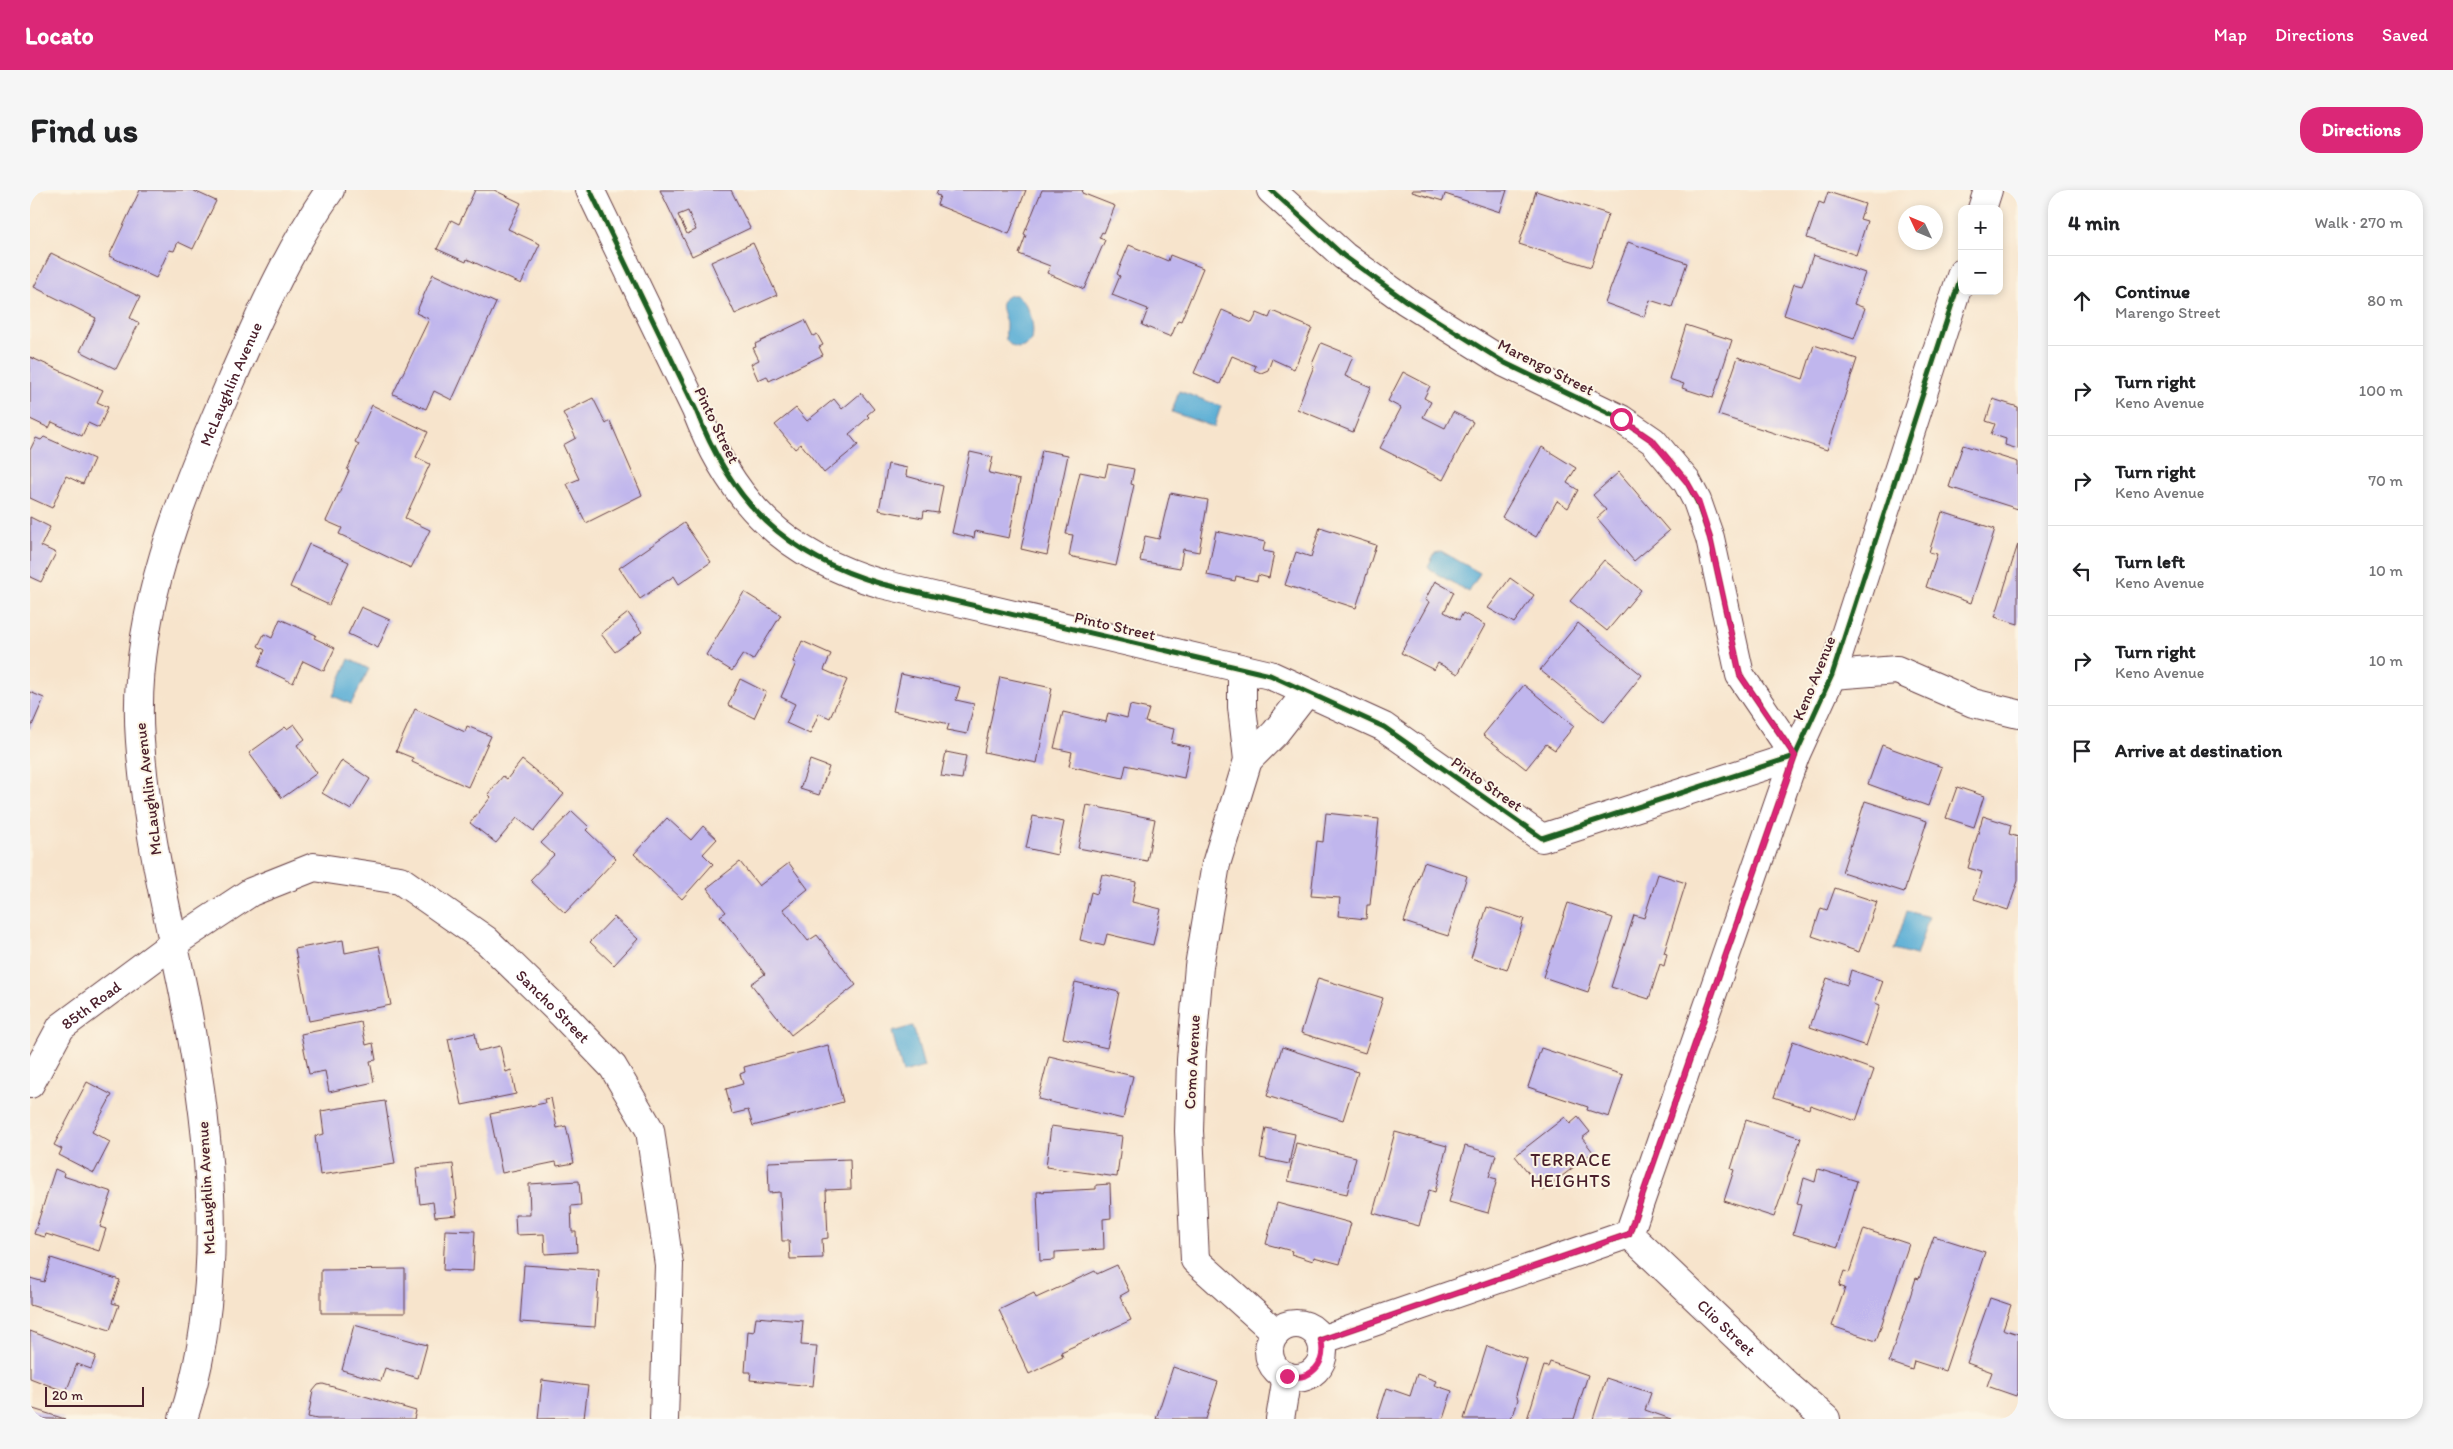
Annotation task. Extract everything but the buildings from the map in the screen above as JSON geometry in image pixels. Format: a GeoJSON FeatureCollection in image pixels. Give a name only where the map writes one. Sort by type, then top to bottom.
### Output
{"type":"FeatureCollection","features":[{"type":"Feature","properties":{"kind":"street","name":"McLaughlin Avenue"},"geometry":{"type":"LineString","coordinates":[[183,1419],[194,1380],[208,1291],[210,1190],[202,1106],[174,943],[163,898],[143,775],[139,702],[140,668],[144,635],[172,534],[224,398],[276,284],[305,230],[330,190]]}},
{"type":"Feature","properties":{"kind":"street","name":"Pinto Street"},"geometry":{"type":"LineString","coordinates":[[590,190],[696,410],[710,447],[743,499],[777,531],[809,555],[853,576],[1270,675],[1384,727],[1542,838],[1795,756]]}},
{"type":"Feature","properties":{"kind":"street","name":"Marengo Street"},"geometry":{"type":"LineString","coordinates":[[1271,190],[1344,256],[1406,301],[1505,362],[1621,419],[1653,441],[1687,482],[1698,501],[1710,538],[1740,675],[1795,756]]}},
{"type":"Feature","properties":{"kind":"street"},"geometry":{"type":"LineString","coordinates":[[1983,205],[1988,190]]}},
{"type":"Feature","properties":{"kind":"street","name":"Keno Avenue"},"geometry":{"type":"LineString","coordinates":[[1629,1234],[1795,756],[1832,675],[1958,285]]}},
{"type":"Feature","properties":{"kind":"street","name":"Como Avenue"},"geometry":{"type":"LineString","coordinates":[[1242,669],[1242,707],[1248,760],[1216,864],[1199,966],[1191,1060],[1189,1131],[1195,1260],[1276,1333]]}},
{"type":"Feature","properties":{"kind":"street"},"geometry":{"type":"LineString","coordinates":[[1832,675],[1896,670],[1973,703],[2018,714]]}},
{"type":"Feature","properties":{"kind":"street","name":"Como Avenue"},"geometry":{"type":"LineString","coordinates":[[1248,760],[1275,733],[1307,692]]}},
{"type":"Feature","properties":{"kind":"street","name":"Sancho Street"},"geometry":{"type":"LineString","coordinates":[[174,943],[251,892],[314,867],[400,880],[493,947],[614,1067],[650,1130],[669,1265],[664,1419]]}},
{"type":"Feature","properties":{"kind":"street","name":"85th Road"},"geometry":{"type":"LineString","coordinates":[[30,1084],[61,1027],[174,943]]}},
{"type":"Feature","properties":{"kind":"street"},"geometry":{"type":"LineString","coordinates":[[1321,1340],[1629,1234]]}},
{"type":"Feature","properties":{"kind":"street","name":"Clio Street"},"geometry":{"type":"LineString","coordinates":[[1629,1234],[1787,1385],[1826,1419]]}},
{"type":"Feature","properties":{"kind":"street"},"geometry":{"type":"LineString","coordinates":[[1296,1323],[1306,1326],[1316,1332],[1321,1340],[1323,1349],[1318,1367],[1306,1376],[1287,1376],[1272,1365],[1269,1356],[1270,1346],[1276,1333],[1287,1325],[1296,1323]]}},
{"type":"Feature","properties":{"kind":"street"},"geometry":{"type":"LineString","coordinates":[[1280,1419],[1287,1376]]}},
{"type":"Feature","properties":{"kind":"water"},"geometry":{"type":"Polygon","coordinates":[[[1010,295],[1016,295],[1025,303],[1032,321],[1032,340],[1026,346],[1019,348],[1012,346],[1006,340],[1006,324],[1002,304],[1005,298],[1010,295]]]}},
{"type":"Feature","properties":{"kind":"water"},"geometry":{"type":"Polygon","coordinates":[[[1179,391],[1221,406],[1214,427],[1172,412],[1179,391]]]}},
{"type":"Feature","properties":{"kind":"water"},"geometry":{"type":"Polygon","coordinates":[[[1441,551],[1480,573],[1469,592],[1430,570],[1428,566],[1435,553],[1441,551]]]}},
{"type":"Feature","properties":{"kind":"water"},"geometry":{"type":"Polygon","coordinates":[[[349,659],[369,669],[351,704],[333,696],[349,659]]]}},
{"type":"Feature","properties":{"kind":"water"},"geometry":{"type":"Polygon","coordinates":[[[1907,911],[1929,917],[1916,956],[1894,950],[1907,911]]]}},
{"type":"Feature","properties":{"kind":"water"},"geometry":{"type":"Polygon","coordinates":[[[913,1026],[924,1067],[903,1073],[892,1032],[913,1026]]]}},
{"type":"Feature","properties":{"kind":"cycle path"},"geometry":{"type":"LineString","coordinates":[[590,190],[710,443],[727,472],[745,499],[766,521],[790,541],[817,558],[882,584],[1270,675],[1384,727],[1542,838],[1795,756],[1740,675],[1710,538],[1697,501],[1687,482],[1653,441],[1621,419],[1505,363],[1406,301],[1344,256],[1271,190]]}},
{"type":"Feature","properties":{"kind":"cycle path"},"geometry":{"type":"LineString","coordinates":[[1321,1340],[1629,1234],[1795,756],[1832,675],[1958,285]]}},
{"type":"Feature","properties":{"kind":"district","name":"TERRACE HEIGHTS"},"geometry":{"type":"Point","coordinates":[1571,1170]}},
{"type":"Feature","properties":{"kind":"route"},"geometry":{"type":"LineString","coordinates":[[1287,1376],[1296,1378],[1306,1376],[1318,1367],[1323,1349],[1321,1340],[1629,1234],[1795,756],[1740,675],[1710,538],[1698,501],[1687,482],[1653,441],[1621,419]]}}]}
